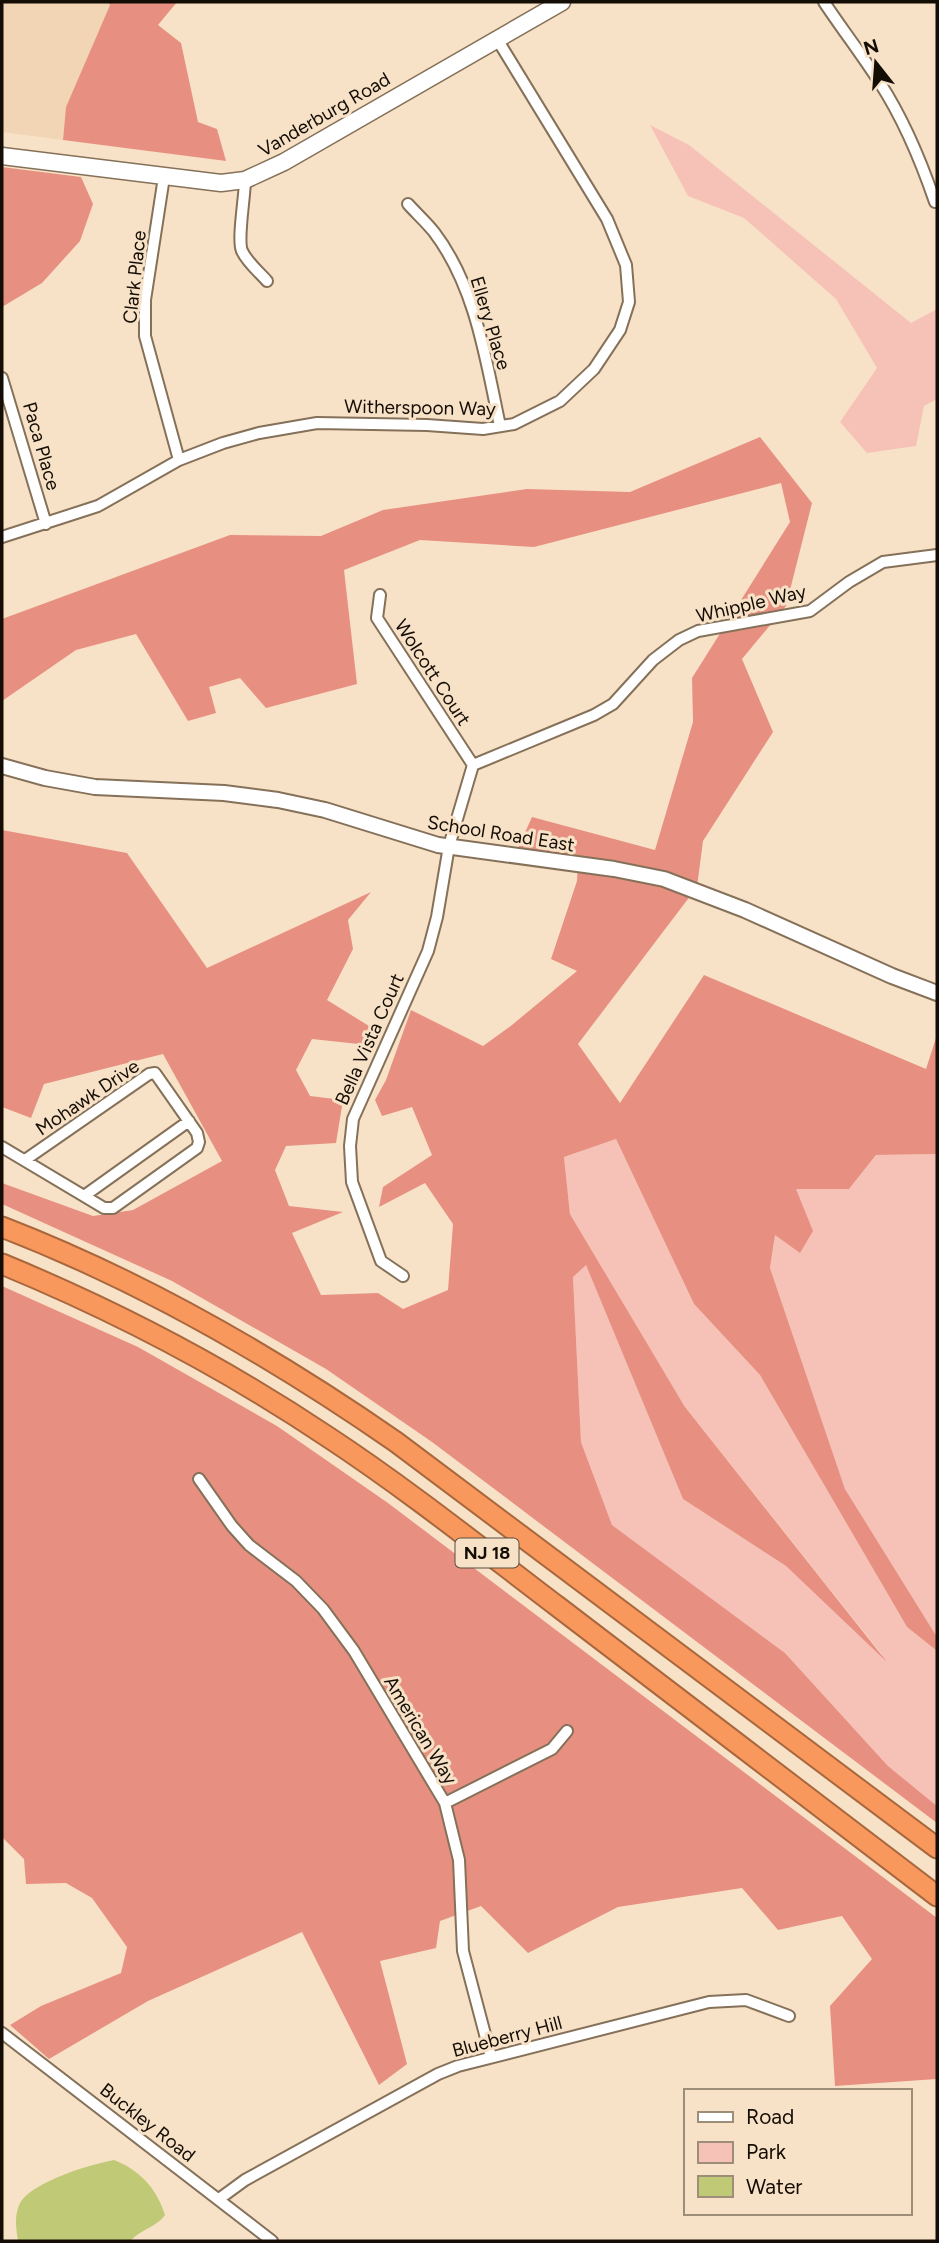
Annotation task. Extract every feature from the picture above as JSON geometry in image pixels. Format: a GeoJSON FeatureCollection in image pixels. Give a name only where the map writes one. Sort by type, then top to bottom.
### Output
{"type":"FeatureCollection","features":[{"type":"Feature","properties":{"kind":"highway","name":"NJ 18"},"geometry":{"type":"LineString","coordinates":[[2,1227],[54,1248],[170,1303],[281,1366],[340,1404],[449,1482],[937,1848]]}},
{"type":"Feature","properties":{"kind":"highway","name":"NJ 18"},"geometry":{"type":"LineString","coordinates":[[2,1264],[97,1305],[183,1349],[331,1438],[937,1896]]}},
{"type":"Feature","properties":{"kind":"main road","name":"Vanderburg Road"},"geometry":{"type":"LineString","coordinates":[[2,156],[221,183],[245,180],[284,162],[562,2]]}},
{"type":"Feature","properties":{"kind":"street"},"geometry":{"type":"LineString","coordinates":[[824,2],[881,84],[898,114],[923,167],[935,202]]}},
{"type":"Feature","properties":{"kind":"street","name":"Witherspoon Way"},"geometry":{"type":"LineString","coordinates":[[2,537],[98,506],[179,460],[259,433],[317,423],[482,429],[514,424],[560,401],[594,369],[620,330],[629,302],[626,265],[607,219],[497,39]]}},
{"type":"Feature","properties":{"kind":"street","name":"Clark Place"},"geometry":{"type":"LineString","coordinates":[[164,177],[145,300],[145,336],[179,460]]}},
{"type":"Feature","properties":{"kind":"street"},"geometry":{"type":"LineString","coordinates":[[245,180],[239,243],[243,254],[267,281]]}},
{"type":"Feature","properties":{"kind":"street","name":"Ellery Place"},"geometry":{"type":"LineString","coordinates":[[408,204],[434,232],[459,275],[481,336],[500,426]]}},
{"type":"Feature","properties":{"kind":"street","name":"Paca Place"},"geometry":{"type":"LineString","coordinates":[[2,378],[46,524]]}},
{"type":"Feature","properties":{"kind":"street","name":"Whipple Way"},"geometry":{"type":"LineString","coordinates":[[473,765],[594,715],[613,704],[653,660],[679,640],[698,631],[810,611],[849,582],[883,562],[937,555]]}},
{"type":"Feature","properties":{"kind":"street","name":"Wolcott Court"},"geometry":{"type":"LineString","coordinates":[[380,595],[377,618],[473,765]]}},
{"type":"Feature","properties":{"kind":"street","name":"Bella Vista Court"},"geometry":{"type":"LineString","coordinates":[[403,1276],[381,1261],[352,1182],[350,1146],[353,1119],[428,951],[438,917],[449,846],[473,765]]}},
{"type":"Feature","properties":{"kind":"street","name":"School Road East"},"geometry":{"type":"LineString","coordinates":[[2,766],[82,786],[224,793],[286,802],[324,810],[419,840],[664,878],[937,993]]}},
{"type":"Feature","properties":{"kind":"street","name":"Mohawk Drive"},"geometry":{"type":"LineString","coordinates":[[2,1147],[104,1208],[113,1208],[193,1153],[199,1138],[163,1083],[152,1073],[25,1160]]}},
{"type":"Feature","properties":{"kind":"street"},"geometry":{"type":"LineString","coordinates":[[84,1196],[189,1121]]}},
{"type":"Feature","properties":{"kind":"street","name":"American Way"},"geometry":{"type":"LineString","coordinates":[[199,1479],[249,1545],[296,1581],[323,1609],[354,1651],[445,1803],[459,1860],[463,1951],[491,2057]]}},
{"type":"Feature","properties":{"kind":"street"},"geometry":{"type":"LineString","coordinates":[[445,1803],[552,1749],[567,1731]]}},
{"type":"Feature","properties":{"kind":"street","name":"Blueberry Hill"},"geometry":{"type":"LineString","coordinates":[[219,2199],[245,2180],[438,2074],[458,2066],[709,2002],[746,2000],[789,2016]]}},
{"type":"Feature","properties":{"kind":"street","name":"Buckley Road"},"geometry":{"type":"LineString","coordinates":[[2,2033],[272,2241]]}},
{"type":"Feature","properties":{"kind":"shaded area"},"geometry":{"type":"Polygon","coordinates":[[[2,2],[108,2],[110,5],[66,107],[63,140],[2,132],[2,2]]]}},
{"type":"Feature","properties":{"kind":"shaded area"},"geometry":{"type":"Polygon","coordinates":[[[108,2],[177,2],[158,25],[181,43],[198,122],[217,129],[226,161],[63,140],[66,107],[110,5],[108,2]]]}},
{"type":"Feature","properties":{"kind":"shaded area"},"geometry":{"type":"Polygon","coordinates":[[[2,167],[81,177],[93,204],[80,241],[42,283],[2,307],[2,167]]]}},
{"type":"Feature","properties":{"kind":"shaded area"},"geometry":{"type":"Polygon","coordinates":[[[760,437],[812,503],[786,606],[742,659],[773,732],[703,841],[697,887],[578,1044],[620,1103],[704,975],[926,1069],[937,1035],[937,1154],[876,1155],[849,1189],[796,1189],[813,1231],[800,1253],[775,1235],[770,1268],[845,1489],[937,1637],[937,1651],[907,1627],[760,1375],[694,1304],[616,1139],[564,1157],[570,1214],[685,1407],[887,1662],[786,1566],[683,1499],[586,1265],[573,1277],[581,1442],[612,1525],[785,1653],[888,1766],[937,1806],[937,1823],[432,1442],[326,1369],[172,1281],[2,1204],[2,1183],[93,1216],[133,1210],[222,1161],[163,1054],[44,1084],[31,1118],[2,1107],[2,830],[127,853],[207,968],[371,892],[348,920],[353,949],[327,1000],[369,1026],[368,1045],[312,1039],[296,1070],[310,1096],[343,1100],[336,1143],[286,1146],[275,1170],[289,1206],[343,1212],[292,1233],[321,1295],[378,1293],[403,1309],[448,1290],[453,1224],[425,1183],[379,1207],[383,1187],[432,1155],[412,1107],[382,1116],[375,1100],[386,1080],[411,1010],[483,1046],[577,971],[551,959],[577,881],[578,863],[515,855],[532,817],[655,850],[693,722],[692,678],[790,522],[781,483],[534,547],[420,540],[344,570],[357,684],[266,708],[240,678],[209,687],[216,713],[188,721],[136,634],[76,650],[2,701],[2,619],[230,535],[321,536],[383,510],[527,489],[630,492],[760,437]]]}},
{"type":"Feature","properties":{"kind":"shaded area"},"geometry":{"type":"Polygon","coordinates":[[[2,1286],[138,1347],[277,1426],[388,1503],[937,1918],[937,2079],[835,2086],[830,2006],[872,1959],[842,1916],[778,1930],[742,1888],[618,1907],[528,1953],[481,1906],[440,1921],[436,1948],[380,1961],[407,2064],[379,2085],[302,1932],[148,2001],[49,2059],[10,2025],[41,2006],[121,1973],[127,1947],[92,1898],[66,1883],[26,1884],[24,1859],[2,1837],[2,1286]]]}},
{"type":"Feature","properties":{"kind":"green space"},"geometry":{"type":"Polygon","coordinates":[[[650,125],[689,145],[911,323],[937,309],[937,399],[924,406],[916,446],[867,453],[840,422],[877,368],[836,299],[744,218],[688,196],[650,125]]]}},
{"type":"Feature","properties":{"kind":"green space"},"geometry":{"type":"Polygon","coordinates":[[[616,1139],[694,1304],[760,1375],[907,1627],[937,1651],[937,1806],[888,1766],[785,1653],[612,1525],[581,1442],[573,1277],[579,1247],[683,1499],[786,1566],[883,1656],[685,1407],[570,1214],[564,1157],[616,1139]]]}},
{"type":"Feature","properties":{"kind":"green space"},"geometry":{"type":"Polygon","coordinates":[[[937,1154],[937,1637],[845,1489],[770,1268],[774,1243],[771,1234],[795,1189],[849,1189],[876,1155],[937,1154]]]}},
{"type":"Feature","properties":{"kind":"water"},"geometry":{"type":"Polygon","coordinates":[[[114,2160],[132,2169],[152,2189],[165,2215],[158,2222],[130,2241],[18,2241],[17,2213],[20,2203],[27,2195],[63,2175],[114,2160]]]}}]}
